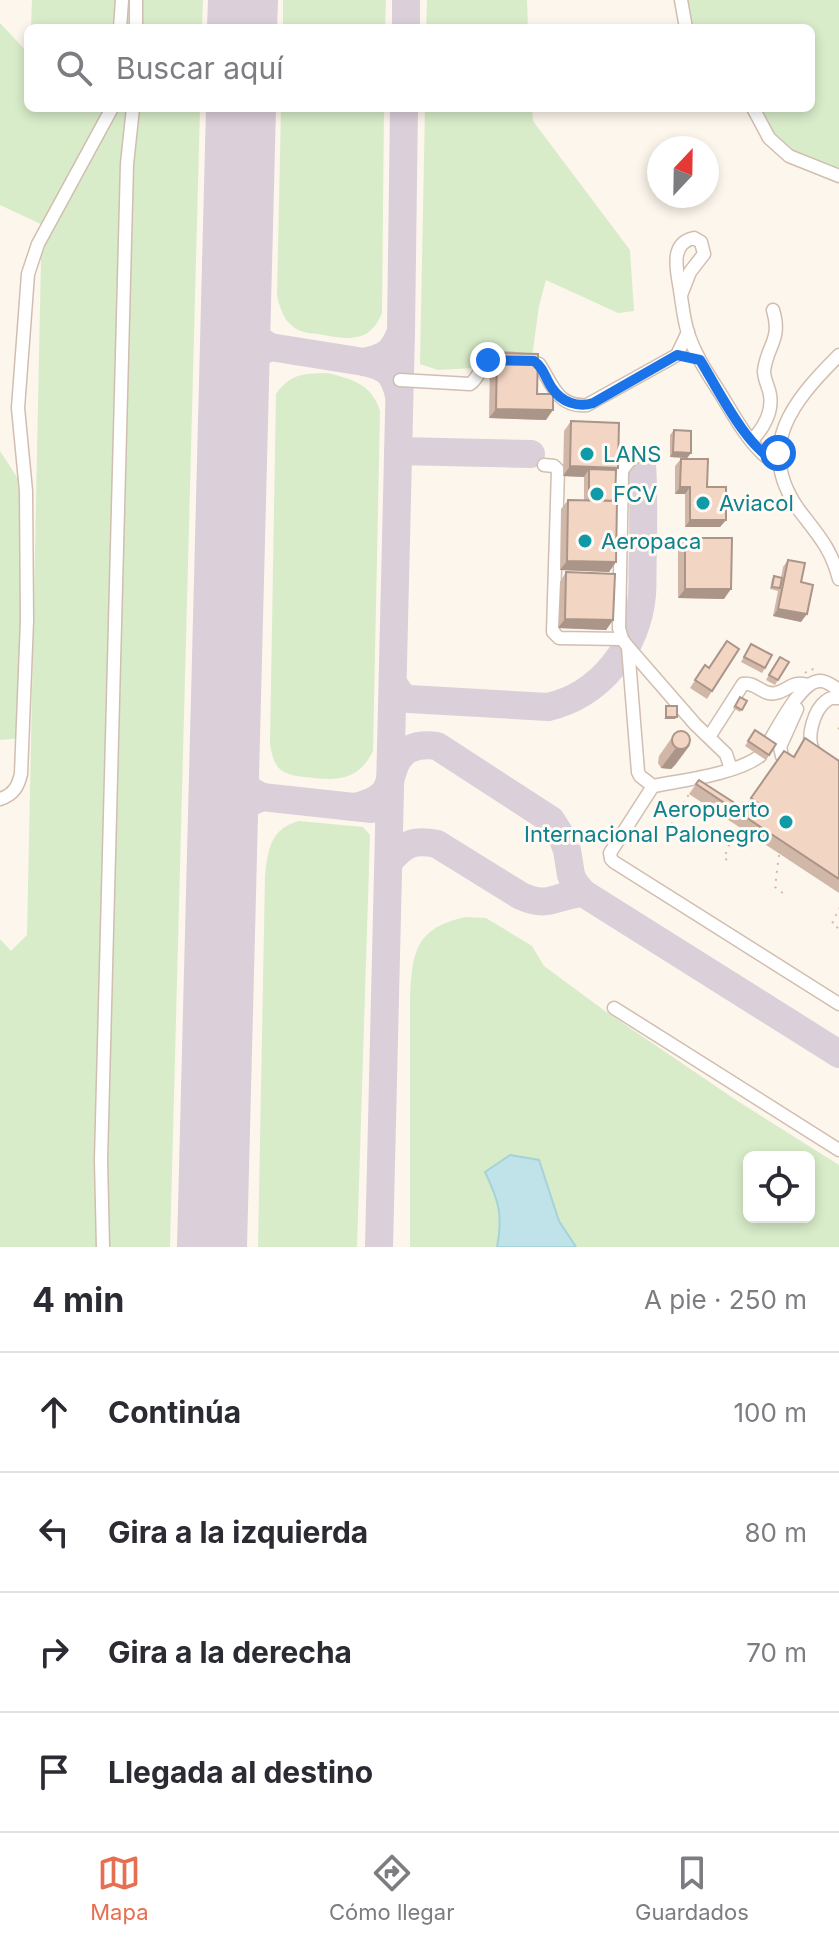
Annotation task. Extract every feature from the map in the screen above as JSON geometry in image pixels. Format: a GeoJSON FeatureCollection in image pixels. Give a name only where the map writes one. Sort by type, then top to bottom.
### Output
{"type":"FeatureCollection","features":[{"type":"Feature","properties":{"kind":"street"},"geometry":{"type":"LineString","coordinates":[[120,24],[122,0]]}},
{"type":"Feature","properties":{"kind":"street"},"geometry":{"type":"LineString","coordinates":[[136,0],[136,24]]}},
{"type":"Feature","properties":{"kind":"street"},"geometry":{"type":"LineString","coordinates":[[681,0],[685,24]]}},
{"type":"Feature","properties":{"kind":"street"},"geometry":{"type":"LineString","coordinates":[[0,799],[14,791],[21,774],[27,620],[26,491],[18,408],[28,274],[38,244],[110,112]]}},
{"type":"Feature","properties":{"kind":"street"},"geometry":{"type":"LineString","coordinates":[[103,1247],[101,1160],[115,571],[127,164],[133,112]]}},
{"type":"Feature","properties":{"kind":"street"},"geometry":{"type":"LineString","coordinates":[[755,112],[769,138],[789,156],[839,176]]}},
{"type":"Feature","properties":{"kind":"street"},"geometry":{"type":"LineString","coordinates":[[681,295],[688,332],[700,360],[739,424],[765,456],[779,463]]}},
{"type":"Feature","properties":{"kind":"street"},"geometry":{"type":"LineString","coordinates":[[752,440],[763,427],[770,406],[764,373],[776,337],[773,310]]}},
{"type":"Feature","properties":{"kind":"street"},"geometry":{"type":"LineString","coordinates":[[400,380],[470,384],[475,382],[491,359],[529,360],[539,364],[560,397],[581,406],[593,403],[677,355],[688,332]]}},
{"type":"Feature","properties":{"kind":"street"},"geometry":{"type":"LineString","coordinates":[[677,355],[700,360]]}},
{"type":"Feature","properties":{"kind":"street"},"geometry":{"type":"LineString","coordinates":[[839,355],[787,419],[779,442],[779,463],[785,483],[799,510],[819,533],[839,579]]}},
{"type":"Feature","properties":{"kind":"street"},"geometry":{"type":"LineString","coordinates":[[649,454],[631,459],[622,471],[619,628],[625,643],[638,772],[653,786]]}},
{"type":"Feature","properties":{"kind":"street"},"geometry":{"type":"LineString","coordinates":[[544,465],[554,466],[558,470],[553,632],[559,638],[625,643],[684,712],[726,754],[731,769]]}},
{"type":"Feature","properties":{"kind":"street"},"geometry":{"type":"LineString","coordinates":[[710,774],[714,742],[743,684],[749,683],[778,693],[797,683],[809,685],[821,681],[839,690]]}},
{"type":"Feature","properties":{"kind":"street"},"geometry":{"type":"LineString","coordinates":[[809,685],[781,742],[753,761],[731,769],[653,786],[610,853],[611,859],[839,1004]]}},
{"type":"Feature","properties":{"kind":"street"},"geometry":{"type":"LineString","coordinates":[[839,698],[832,698],[823,704],[810,737],[816,755],[839,771]]}},
{"type":"Feature","properties":{"kind":"street"},"geometry":{"type":"LineString","coordinates":[[770,750],[789,763]]}},
{"type":"Feature","properties":{"kind":"street"},"geometry":{"type":"LineString","coordinates":[[614,1008],[839,1150]]}},
{"type":"Feature","properties":{"kind":"path"},"geometry":{"type":"LineString","coordinates":[[677,829],[671,825],[689,794]]}},
{"type":"Feature","properties":{"kind":"path"},"geometry":{"type":"LineString","coordinates":[[727,860],[724,858],[737,825]]}},
{"type":"Feature","properties":{"kind":"path"},"geometry":{"type":"LineString","coordinates":[[780,853],[775,887],[784,894]]}},
{"type":"Feature","properties":{"kind":"path"},"geometry":{"type":"LineString","coordinates":[[838,928],[832,924],[839,908]]}},
{"type":"Feature","properties":{"kind":"green space"},"geometry":{"type":"Polygon","coordinates":[[[32,0],[122,0],[120,24],[31,24],[32,0]]]}},
{"type":"Feature","properties":{"kind":"green space"},"geometry":{"type":"Polygon","coordinates":[[[126,0],[203,0],[202,24],[125,24],[126,0]]]}},
{"type":"Feature","properties":{"kind":"green space"},"geometry":{"type":"Polygon","coordinates":[[[283,0],[386,0],[385,24],[283,24],[283,0]]]}},
{"type":"Feature","properties":{"kind":"green space"},"geometry":{"type":"Polygon","coordinates":[[[427,0],[527,0],[528,24],[426,24],[427,0]]]}},
{"type":"Feature","properties":{"kind":"green space"},"geometry":{"type":"Polygon","coordinates":[[[680,0],[839,0],[839,176],[789,155],[756,112],[815,112],[815,24],[684,24],[680,0]]]}},
{"type":"Feature","properties":{"kind":"green space"},"geometry":{"type":"Polygon","coordinates":[[[0,23],[24,49],[24,112],[110,112],[47,227],[0,205],[0,23]]]}},
{"type":"Feature","properties":{"kind":"green space"},"geometry":{"type":"Polygon","coordinates":[[[118,112],[200,112],[170,1247],[0,1247],[0,939],[11,951],[27,935],[41,259],[45,241],[118,112]]]}},
{"type":"Feature","properties":{"kind":"green space"},"geometry":{"type":"Polygon","coordinates":[[[281,112],[384,112],[382,313],[377,323],[356,337],[302,332],[284,317],[277,295],[281,112]]]}},
{"type":"Feature","properties":{"kind":"green space"},"geometry":{"type":"Polygon","coordinates":[[[425,112],[532,112],[533,121],[630,250],[634,311],[618,313],[546,280],[532,357],[481,352],[473,368],[438,370],[420,364],[425,112]]]}},
{"type":"Feature","properties":{"kind":"green space"},"geometry":{"type":"Polygon","coordinates":[[[327,373],[360,384],[372,395],[380,411],[373,751],[356,772],[333,779],[296,776],[283,771],[275,762],[270,743],[276,394],[298,376],[327,373]]]}},
{"type":"Feature","properties":{"kind":"green space"},"geometry":{"type":"Polygon","coordinates":[[[0,451],[26,491],[23,738],[0,740],[0,451]]]}},
{"type":"Feature","properties":{"kind":"green space"},"geometry":{"type":"Polygon","coordinates":[[[299,821],[363,827],[370,835],[357,1247],[258,1247],[265,876],[269,849],[276,835],[299,821]]]}},
{"type":"Feature","properties":{"kind":"green space"},"geometry":{"type":"Polygon","coordinates":[[[466,917],[486,918],[532,946],[544,966],[605,1011],[839,1165],[839,1247],[410,1247],[412,970],[419,946],[435,928],[466,917]]]}},
{"type":"Feature","properties":{"kind":"water"},"geometry":{"type":"Polygon","coordinates":[[[510,1155],[539,1160],[559,1221],[576,1247],[497,1247],[500,1226],[498,1208],[485,1172],[510,1155]]]}},
{"type":"Feature","properties":{"kind":"building"},"geometry":{"type":"Polygon","coordinates":[[[497,353],[538,354],[537,394],[553,394],[553,410],[496,409],[497,353]]]}},
{"type":"Feature","properties":{"kind":"building","name":"LANS"},"geometry":{"type":"Polygon","coordinates":[[[571,421],[619,423],[618,468],[570,466],[571,421]]]}},
{"type":"Feature","properties":{"kind":"building"},"geometry":{"type":"Polygon","coordinates":[[[674,430],[691,431],[691,453],[673,452],[674,430]]]}},
{"type":"Feature","properties":{"kind":"building"},"geometry":{"type":"Polygon","coordinates":[[[681,459],[708,459],[707,487],[726,487],[726,520],[690,520],[690,487],[680,487],[681,459]]]}},
{"type":"Feature","properties":{"kind":"building"},"geometry":{"type":"Polygon","coordinates":[[[589,469],[616,470],[615,501],[589,500],[589,469]]]}},
{"type":"Feature","properties":{"kind":"building","name":"Aeropaca"},"geometry":{"type":"Polygon","coordinates":[[[568,500],[617,501],[616,562],[567,561],[568,500]]]}},
{"type":"Feature","properties":{"kind":"building"},"geometry":{"type":"Polygon","coordinates":[[[685,538],[732,538],[731,589],[685,589],[685,538]]]}},
{"type":"Feature","properties":{"kind":"building"},"geometry":{"type":"Polygon","coordinates":[[[788,560],[805,563],[801,582],[813,585],[807,614],[778,609],[788,560]]]}},
{"type":"Feature","properties":{"kind":"building"},"geometry":{"type":"Polygon","coordinates":[[[566,572],[615,574],[613,620],[565,619],[566,572]]]}},
{"type":"Feature","properties":{"kind":"building"},"geometry":{"type":"Polygon","coordinates":[[[774,576],[782,578],[780,588],[772,587],[774,576]]]}},
{"type":"Feature","properties":{"kind":"building"},"geometry":{"type":"Polygon","coordinates":[[[727,641],[739,649],[712,691],[695,680],[705,665],[709,668],[727,641]]]}},
{"type":"Feature","properties":{"kind":"building"},"geometry":{"type":"Polygon","coordinates":[[[751,644],[772,655],[765,668],[744,657],[751,644]]]}},
{"type":"Feature","properties":{"kind":"building"},"geometry":{"type":"Polygon","coordinates":[[[780,657],[789,662],[778,680],[769,675],[780,657]]]}},
{"type":"Feature","properties":{"kind":"building"},"geometry":{"type":"Polygon","coordinates":[[[740,697],[747,701],[742,710],[735,706],[740,697]]]}},
{"type":"Feature","properties":{"kind":"building"},"geometry":{"type":"Polygon","coordinates":[[[666,706],[677,706],[677,717],[666,717],[666,706]]]}},
{"type":"Feature","properties":{"kind":"building"},"geometry":{"type":"Polygon","coordinates":[[[755,730],[776,744],[769,755],[748,741],[755,730]]]}},
{"type":"Feature","properties":{"kind":"building"},"geometry":{"type":"Polygon","coordinates":[[[681,731],[690,740],[681,749],[672,740],[681,731]]]}},
{"type":"Feature","properties":{"kind":"building","name":"Aeropuerto Internacional Palonegro"},"geometry":{"type":"Polygon","coordinates":[[[805,738],[839,761],[839,879],[696,784],[699,780],[741,807],[743,803],[754,810],[758,803],[751,798],[784,751],[794,757],[805,738]]]}},
{"type":"Feature","properties":{"kind":"taxiway"},"geometry":{"type":"LineString","coordinates":[[406,0],[406,24]]}},
{"type":"Feature","properties":{"kind":"taxiway"},"geometry":{"type":"LineString","coordinates":[[379,1247],[404,112]]}},
{"type":"Feature","properties":{"kind":"taxiway"},"geometry":{"type":"LineString","coordinates":[[234,381],[248,361],[270,347],[250,332],[237,309]]}},
{"type":"Feature","properties":{"kind":"taxiway"},"geometry":{"type":"LineString","coordinates":[[399,395],[388,372],[364,362],[388,353],[401,331]]}},
{"type":"Feature","properties":{"kind":"taxiway"},"geometry":{"type":"LineString","coordinates":[[270,347],[364,362]]}},
{"type":"Feature","properties":{"kind":"taxiway"},"geometry":{"type":"LineString","coordinates":[[398,451],[531,454]]}},
{"type":"Feature","properties":{"kind":"taxiway"},"geometry":{"type":"LineString","coordinates":[[393,683],[401,695],[409,699],[548,707],[567,701],[599,680],[624,651],[639,615],[642,595],[642,464]]}},
{"type":"Feature","properties":{"kind":"taxiway"},"geometry":{"type":"LineString","coordinates":[[354,807],[370,803],[383,794],[399,757],[409,749],[437,746],[551,820],[567,850],[574,882],[583,893]]}},
{"type":"Feature","properties":{"kind":"taxiway"},"geometry":{"type":"LineString","coordinates":[[222,861],[234,817],[244,806],[262,797],[238,779],[224,753]]}},
{"type":"Feature","properties":{"kind":"taxiway"},"geometry":{"type":"LineString","coordinates":[[262,797],[372,809]]}},
{"type":"Feature","properties":{"kind":"taxiway"},"geometry":{"type":"LineString","coordinates":[[389,862],[410,844],[437,844],[531,900],[546,901],[583,893],[839,1054]]}},
{"type":"Feature","properties":{"kind":"runway"},"geometry":{"type":"LineString","coordinates":[[242,24],[243,0]]}},
{"type":"Feature","properties":{"kind":"runway"},"geometry":{"type":"LineString","coordinates":[[212,1247],[241,112]]}},
{"type":"Feature","properties":{"kind":"place","name":"LANS"},"geometry":{"type":"Point","coordinates":[587,454]}},
{"type":"Feature","properties":{"kind":"place","name":"FCV"},"geometry":{"type":"Point","coordinates":[597,494]}},
{"type":"Feature","properties":{"kind":"place","name":"Aviacol"},"geometry":{"type":"Point","coordinates":[703,503]}},
{"type":"Feature","properties":{"kind":"place","name":"Aeropaca"},"geometry":{"type":"Point","coordinates":[585,541]}},
{"type":"Feature","properties":{"kind":"place","name":"Aeropuerto Internacional Palonegro"},"geometry":{"type":"Point","coordinates":[786,822]}},
{"type":"Feature","properties":{"kind":"route"},"geometry":{"type":"LineString","coordinates":[[488,360],[534,361],[560,397],[581,406],[593,403],[677,355],[688,356],[700,360],[739,424],[761,452],[779,463],[778,453]]}}]}
